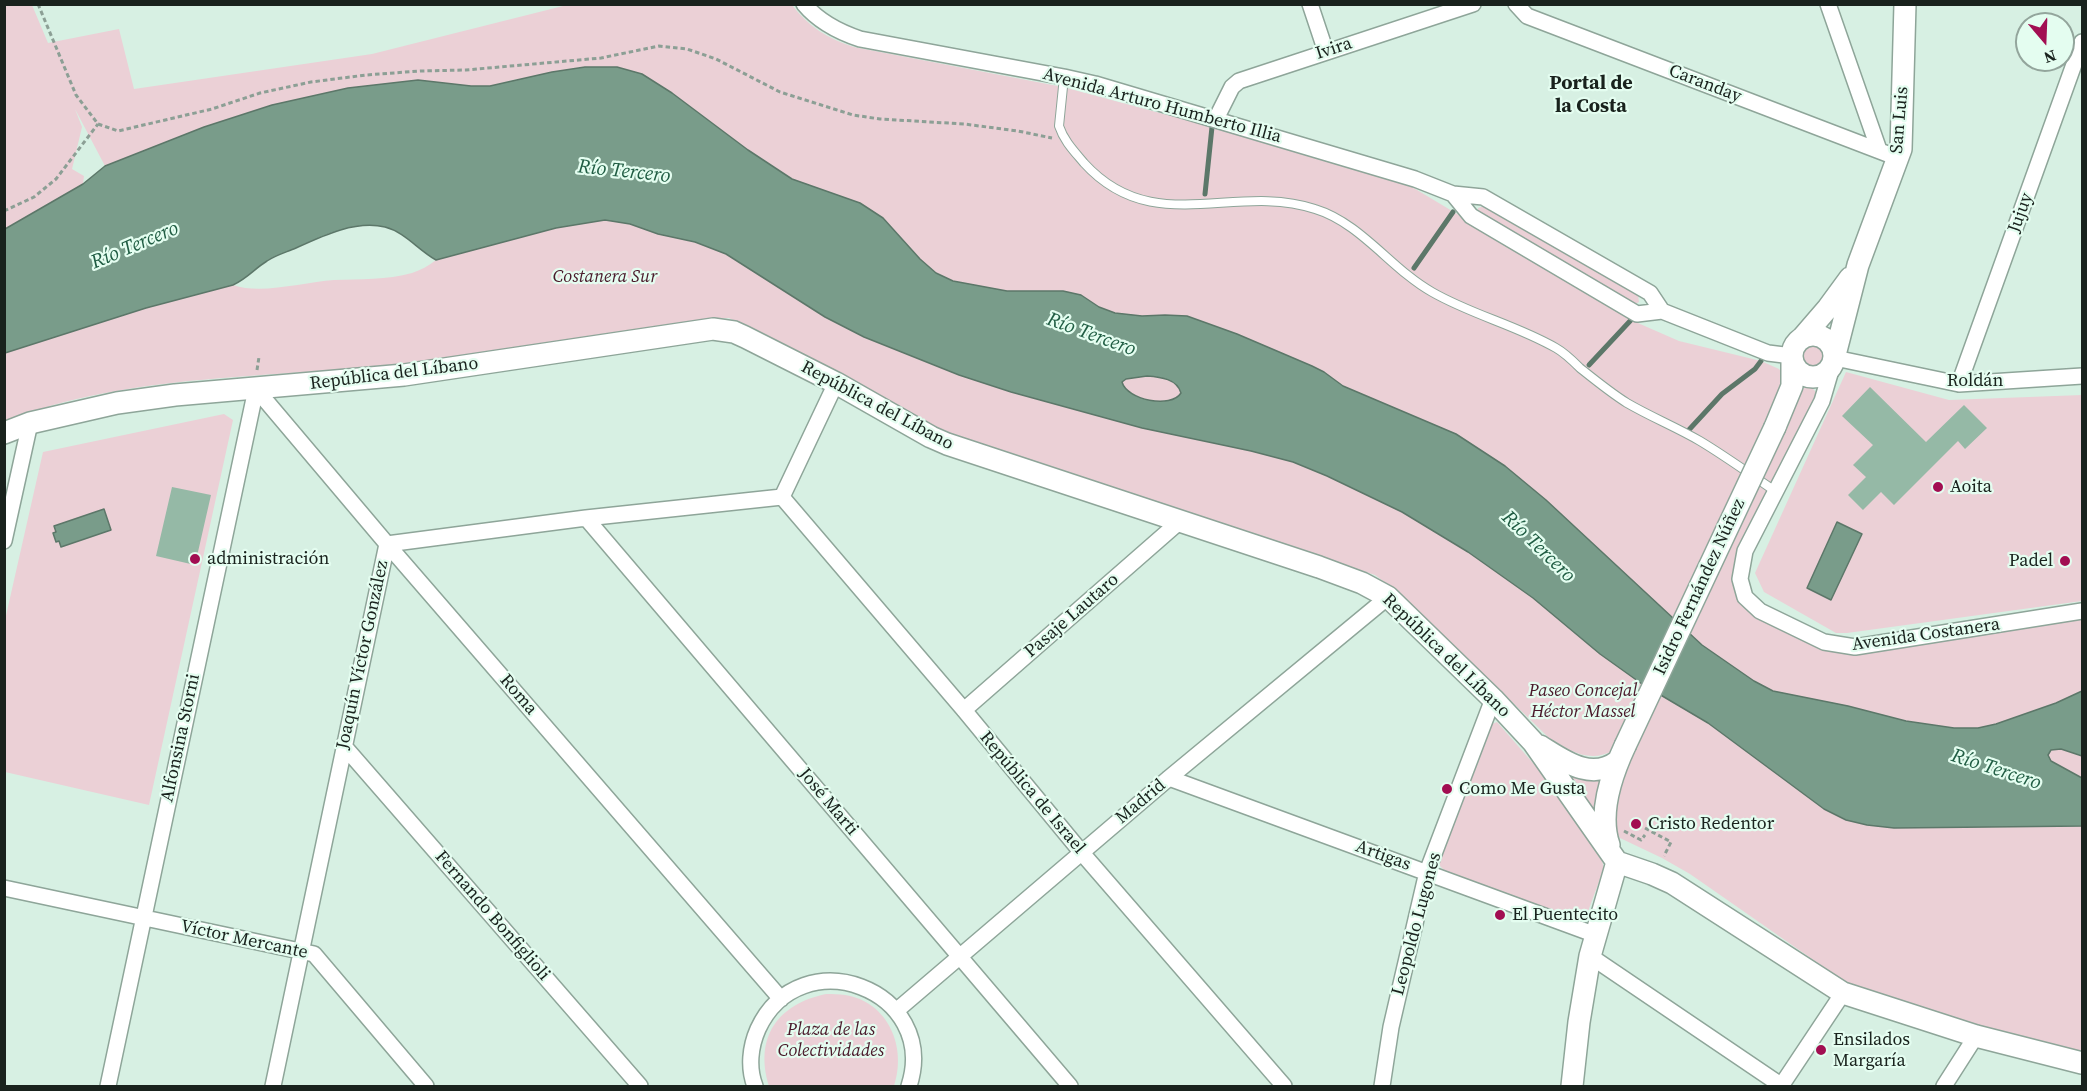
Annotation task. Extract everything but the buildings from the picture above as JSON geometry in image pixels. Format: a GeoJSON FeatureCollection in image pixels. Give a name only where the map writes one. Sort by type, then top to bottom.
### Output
{"type":"FeatureCollection","features":[{"type":"Feature","properties":{"kind":"main road","name":"San Luis"},"geometry":{"type":"LineString","coordinates":[[1830,364],[1889,154],[1903,135],[1905,4]]}},
{"type":"Feature","properties":{"kind":"main road","name":"San Luis"},"geometry":{"type":"LineString","coordinates":[[1803,337],[1840,292],[1858,265]]}},
{"type":"Feature","properties":{"kind":"main road","name":"República del Líbano"},"geometry":{"type":"LineString","coordinates":[[4,433],[30,423],[117,403],[175,395],[404,375],[713,329],[734,332],[836,383],[947,444],[1318,567],[1362,583],[1388,597],[1493,699],[1533,742],[1617,862]]}},
{"type":"Feature","properties":{"kind":"main road"},"geometry":{"type":"LineString","coordinates":[[1812,335],[1824,338],[1833,347],[1830,364],[1798,386],[1788,399],[1792,386],[1794,346],[1803,337],[1812,335]]}},
{"type":"Feature","properties":{"kind":"main road"},"geometry":{"type":"LineString","coordinates":[[1792,357],[1796,369],[1808,377],[1830,364]]}},
{"type":"Feature","properties":{"kind":"main road","name":"Isidro Fernández Núñez"},"geometry":{"type":"LineString","coordinates":[[1617,862],[1607,839],[1605,816],[1607,797],[1621,753],[1788,399]]}},
{"type":"Feature","properties":{"kind":"main road"},"geometry":{"type":"LineString","coordinates":[[1533,742],[1586,770],[1606,768],[1621,753]]}},
{"type":"Feature","properties":{"kind":"main road"},"geometry":{"type":"LineString","coordinates":[[1572,1086],[1579,1022],[1590,956],[1617,862],[1672,883],[1843,993],[1976,1036],[2082,1063]]}},
{"type":"Feature","properties":{"kind":"street","name":"Avenida Arturo Humberto Illia"},"geometry":{"type":"LineString","coordinates":[[804,4],[832,28],[860,39],[1064,77],[1215,119],[1415,179],[1454,195],[1483,197],[1650,293],[1662,311]]}},
{"type":"Feature","properties":{"kind":"street"},"geometry":{"type":"LineString","coordinates":[[1310,4],[1326,52]]}},
{"type":"Feature","properties":{"kind":"street","name":"Ivira"},"geometry":{"type":"LineString","coordinates":[[1215,119],[1232,87],[1239,81],[1473,4]]}},
{"type":"Feature","properties":{"kind":"street","name":"Caranday"},"geometry":{"type":"LineString","coordinates":[[1516,4],[1527,16],[1889,154]]}},
{"type":"Feature","properties":{"kind":"street"},"geometry":{"type":"LineString","coordinates":[[1828,4],[1889,154]]}},
{"type":"Feature","properties":{"kind":"street","name":"Jujuy"},"geometry":{"type":"LineString","coordinates":[[1959,384],[2082,42]]}},
{"type":"Feature","properties":{"kind":"street","name":"Avenida Arturo Humberto Illia"},"geometry":{"type":"LineString","coordinates":[[1454,195],[1471,216],[1637,314],[1662,311],[1758,350],[1792,357]]}},
{"type":"Feature","properties":{"kind":"street","name":"Roldán"},"geometry":{"type":"LineString","coordinates":[[1830,364],[1959,384],[2082,376]]}},
{"type":"Feature","properties":{"kind":"street","name":"Avenida Costanera"},"geometry":{"type":"LineString","coordinates":[[1830,364],[1822,401],[1745,551],[1740,570],[1741,588],[1745,597],[1760,611],[1813,638],[1840,646],[1855,646],[2082,611]]}},
{"type":"Feature","properties":{"kind":"street"},"geometry":{"type":"LineString","coordinates":[[783,497],[836,383]]}},
{"type":"Feature","properties":{"kind":"street","name":"Roma"},"geometry":{"type":"LineString","coordinates":[[256,389],[387,544],[781,999]]}},
{"type":"Feature","properties":{"kind":"street","name":"Alfonsina Storni"},"geometry":{"type":"LineString","coordinates":[[108,1086],[256,389]]}},
{"type":"Feature","properties":{"kind":"street"},"geometry":{"type":"LineString","coordinates":[[4,542],[30,423]]}},
{"type":"Feature","properties":{"kind":"street","name":"Joaquín Víctor González"},"geometry":{"type":"LineString","coordinates":[[273,1086],[387,544],[586,518],[783,497]]}},
{"type":"Feature","properties":{"kind":"street","name":"República de Israel"},"geometry":{"type":"LineString","coordinates":[[783,497],[1082,853],[1284,1086]]}},
{"type":"Feature","properties":{"kind":"street","name":"José Marti"},"geometry":{"type":"LineString","coordinates":[[586,518],[1070,1086]]}},
{"type":"Feature","properties":{"kind":"street","name":"Pasaje Lautaro"},"geometry":{"type":"LineString","coordinates":[[964,710],[1179,522]]}},
{"type":"Feature","properties":{"kind":"street","name":"Madrid"},"geometry":{"type":"LineString","coordinates":[[896,1011],[1169,778],[1388,597]]}},
{"type":"Feature","properties":{"kind":"street","name":"Leopoldo Lugones"},"geometry":{"type":"LineString","coordinates":[[1382,1086],[1390,1027],[1426,872],[1493,699]]}},
{"type":"Feature","properties":{"kind":"street","name":"Fernando Bonfiglioli"},"geometry":{"type":"LineString","coordinates":[[343,745],[640,1086]]}},
{"type":"Feature","properties":{"kind":"street","name":"Artigas"},"geometry":{"type":"LineString","coordinates":[[1169,778],[1596,935]]}},
{"type":"Feature","properties":{"kind":"street","name":"Víctor Mercante"},"geometry":{"type":"LineString","coordinates":[[4,888],[314,954],[426,1086]]}},
{"type":"Feature","properties":{"kind":"street"},"geometry":{"type":"LineString","coordinates":[[1590,956],[1781,1086],[1843,993]]}},
{"type":"Feature","properties":{"kind":"street"},"geometry":{"type":"LineString","coordinates":[[755,1086],[750,1059],[754,1038],[763,1019],[791,991],[809,984],[828,981],[847,982],[866,988],[882,997],[896,1011],[912,1042],[914,1060],[909,1086]]}},
{"type":"Feature","properties":{"kind":"street"},"geometry":{"type":"LineString","coordinates":[[1944,1086],[1976,1036]]}},
{"type":"Feature","properties":{"kind":"lane"},"geometry":{"type":"LineString","coordinates":[[1064,77],[1059,126],[1065,141],[1106,184],[1122,193],[1162,203],[1197,206],[1277,200],[1318,209],[1337,218],[1431,291],[1462,308],[1531,335],[1559,349],[1626,402],[1700,441],[1775,491]]}},
{"type":"Feature","properties":{"kind":"path"},"geometry":{"type":"LineString","coordinates":[[38,4],[76,96],[98,124],[118,131],[212,109],[260,93],[311,82],[366,75],[466,70],[601,58],[659,46],[687,49],[716,59],[780,92],[853,116],[964,124],[1018,131],[1065,141]]}},
{"type":"Feature","properties":{"kind":"path"},"geometry":{"type":"LineString","coordinates":[[4,211],[34,197],[56,180],[98,124]]}},
{"type":"Feature","properties":{"kind":"path"},"geometry":{"type":"LineString","coordinates":[[1645,828],[1671,842],[1664,856]]}},
{"type":"Feature","properties":{"kind":"path"},"geometry":{"type":"LineString","coordinates":[[1624,829],[1641,840],[1645,835]]}},
{"type":"Feature","properties":{"kind":"path"},"geometry":{"type":"LineString","coordinates":[[1629,841],[1632,835]]}},
{"type":"Feature","properties":{"kind":"green space"},"geometry":{"type":"Polygon","coordinates":[[[5,5],[32,5],[48,43],[119,29],[134,89],[372,54],[567,5],[792,5],[819,31],[854,47],[1063,87],[1212,127],[1412,187],[1631,320],[1679,341],[1761,361],[1779,369],[1782,373],[1782,382],[1767,425],[1784,433],[1789,424],[1782,420],[1801,390],[1809,387],[1815,391],[1817,396],[1736,589],[1822,647],[2082,616],[2082,691],[2056,703],[1996,724],[1978,728],[1954,728],[1906,721],[1848,706],[1773,691],[1754,681],[1702,645],[1546,500],[1505,466],[1456,434],[1343,386],[1312,366],[1237,334],[1165,315],[1142,316],[1115,313],[1099,307],[1081,295],[1063,291],[1007,291],[954,282],[936,273],[920,259],[883,218],[860,203],[792,179],[748,150],[672,93],[517,79],[490,86],[418,80],[386,84],[204,127],[105,166],[75,109],[82,127],[72,169],[84,176],[83,184],[5,229],[5,5]]]}},
{"type":"Feature","properties":{"kind":"green space"},"geometry":{"type":"Polygon","coordinates":[[[1484,206],[1638,295],[1639,302],[1635,304],[1478,212],[1478,208],[1484,206]]]}},
{"type":"Feature","properties":{"kind":"green space","name":"Costanera Sur"},"geometry":{"type":"Polygon","coordinates":[[[605,220],[630,224],[658,234],[695,242],[726,254],[825,317],[864,337],[959,375],[1011,392],[1142,428],[1293,462],[1327,476],[1402,512],[1468,552],[1533,598],[1600,654],[1647,687],[1614,750],[1597,756],[1572,751],[1548,737],[1402,595],[1375,575],[962,439],[937,429],[840,374],[729,318],[408,363],[153,385],[54,405],[5,421],[5,353],[146,308],[233,285],[256,289],[334,280],[393,277],[418,271],[436,260],[556,228],[605,220]]]}},
{"type":"Feature","properties":{"kind":"green space"},"geometry":{"type":"Polygon","coordinates":[[[1813,343],[1823,347],[1827,357],[1823,367],[1813,371],[1803,367],[1799,357],[1803,347],[1813,343]]]}},
{"type":"Feature","properties":{"kind":"green space","name":"Aoita"},"geometry":{"type":"Polygon","coordinates":[[[1846,372],[1949,400],[2082,395],[2082,601],[1836,633],[1764,592],[1755,573],[1846,372]]]}},
{"type":"Feature","properties":{"kind":"green space"},"geometry":{"type":"Polygon","coordinates":[[[1147,376],[1172,382],[1181,393],[1168,401],[1150,400],[1132,394],[1122,382],[1126,379],[1147,376]]]}},
{"type":"Feature","properties":{"kind":"green space"},"geometry":{"type":"Polygon","coordinates":[[[224,414],[233,420],[149,805],[5,772],[5,620],[43,452],[224,414]]]}},
{"type":"Feature","properties":{"kind":"green space"},"geometry":{"type":"Polygon","coordinates":[[[1658,693],[1708,723],[1824,809],[1846,820],[1894,828],[2082,826],[2082,1053],[1983,1028],[1845,982],[1690,874],[1620,838],[1615,814],[1621,772],[1635,750],[1658,693]]]}},
{"type":"Feature","properties":{"kind":"green space"},"geometry":{"type":"Polygon","coordinates":[[[1497,722],[1540,771],[1602,861],[1604,868],[1587,914],[1582,918],[1575,920],[1447,873],[1439,865],[1438,861],[1490,727],[1497,722]]]}},
{"type":"Feature","properties":{"kind":"green space"},"geometry":{"type":"Polygon","coordinates":[[[2062,749],[2082,756],[2082,778],[2050,761],[2048,755],[2051,750],[2062,749]]]}},
{"type":"Feature","properties":{"kind":"green space"},"geometry":{"type":"Polygon","coordinates":[[[1556,762],[1606,773],[1596,816],[1556,762]]]}},
{"type":"Feature","properties":{"kind":"green space","name":"Plaza de las Colectividades"},"geometry":{"type":"Polygon","coordinates":[[[826,994],[860,999],[883,1017],[896,1042],[898,1057],[894,1086],[769,1086],[765,1068],[765,1052],[774,1025],[795,1006],[826,994]]]}},
{"type":"Feature","properties":{"kind":"water","name":"Río Tercero"},"geometry":{"type":"Polygon","coordinates":[[[585,67],[617,67],[642,74],[792,179],[860,203],[883,218],[920,259],[936,273],[953,281],[1007,291],[1063,291],[1081,295],[1099,307],[1115,313],[1142,316],[1187,316],[1237,334],[1312,366],[1343,386],[1456,434],[1505,466],[1546,500],[1702,645],[1754,681],[1773,691],[1848,706],[1906,721],[1954,728],[1978,728],[2056,703],[2082,691],[2082,756],[2061,749],[2051,750],[2048,755],[2051,761],[2082,778],[2082,826],[1894,828],[1846,820],[1824,809],[1708,723],[1642,684],[1600,654],[1533,598],[1468,552],[1402,512],[1293,462],[1142,428],[1011,392],[959,375],[864,337],[825,317],[726,254],[695,242],[658,234],[630,224],[605,220],[556,228],[436,260],[392,229],[374,225],[351,227],[328,234],[274,257],[233,285],[146,308],[5,353],[5,229],[83,184],[105,166],[204,127],[272,105],[348,88],[418,80],[490,86],[585,67]],[[1147,376],[1126,379],[1122,382],[1132,394],[1150,400],[1168,401],[1181,393],[1172,382],[1147,376]]]}},
{"type":"Feature","properties":{"kind":"water"},"geometry":{"type":"Polygon","coordinates":[[[104,509],[111,530],[61,547],[59,541],[56,542],[53,533],[56,532],[54,526],[104,509]]]}},
{"type":"Feature","properties":{"kind":"water"},"geometry":{"type":"Polygon","coordinates":[[[1837,522],[1862,534],[1831,600],[1807,588],[1837,522]]]}},
{"type":"Feature","properties":{"kind":"waterway"},"geometry":{"type":"LineString","coordinates":[[1205,194],[1212,127]]}},
{"type":"Feature","properties":{"kind":"waterway"},"geometry":{"type":"LineString","coordinates":[[1414,268],[1453,212]]}},
{"type":"Feature","properties":{"kind":"waterway"},"geometry":{"type":"LineString","coordinates":[[1589,365],[1631,320]]}},
{"type":"Feature","properties":{"kind":"waterway"},"geometry":{"type":"LineString","coordinates":[[1686,433],[1722,394],[1755,369],[1761,361]]}},
{"type":"Feature","properties":{"kind":"place","name":"Aoita"},"geometry":{"type":"Point","coordinates":[1938,487]}},
{"type":"Feature","properties":{"kind":"place","name":"administración"},"geometry":{"type":"Point","coordinates":[195,559]}},
{"type":"Feature","properties":{"kind":"place","name":"Padel"},"geometry":{"type":"Point","coordinates":[2065,561]}},
{"type":"Feature","properties":{"kind":"place","name":"Como Me Gusta"},"geometry":{"type":"Point","coordinates":[1447,789]}},
{"type":"Feature","properties":{"kind":"place","name":"Cristo Redentor"},"geometry":{"type":"Point","coordinates":[1636,824]}},
{"type":"Feature","properties":{"kind":"place","name":"El Puentecito"},"geometry":{"type":"Point","coordinates":[1500,915]}},
{"type":"Feature","properties":{"kind":"place","name":"Ensilados Margaría"},"geometry":{"type":"Point","coordinates":[1821,1050]}},
{"type":"Feature","properties":{"kind":"district","name":"Portal de la Costa"},"geometry":{"type":"Point","coordinates":[1591,96]}},
{"type":"Feature","properties":{"kind":"park label","name":"Paseo Concejal Héctor Massel"},"geometry":{"type":"Point","coordinates":[1583,701]}}]}
